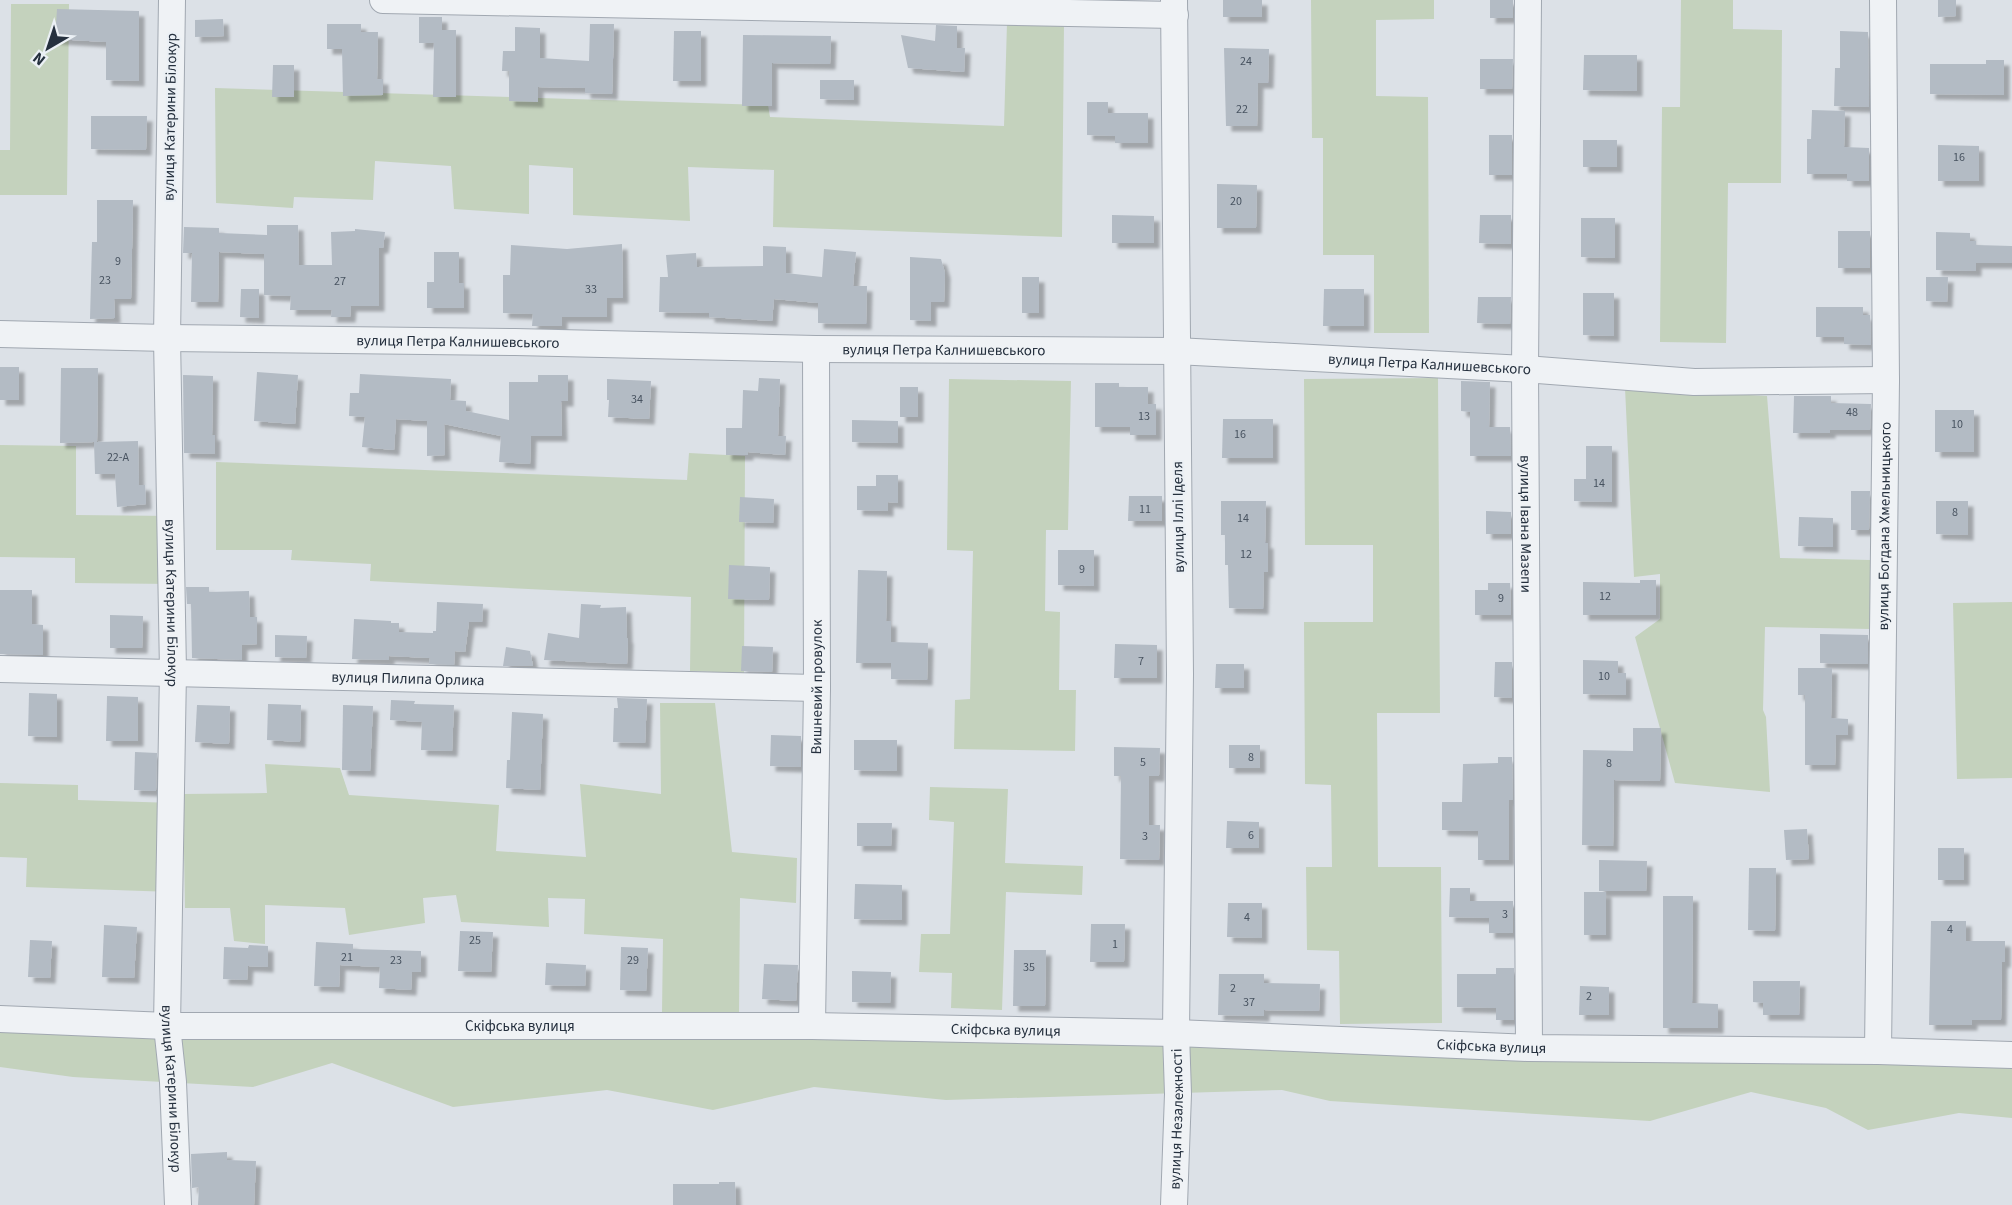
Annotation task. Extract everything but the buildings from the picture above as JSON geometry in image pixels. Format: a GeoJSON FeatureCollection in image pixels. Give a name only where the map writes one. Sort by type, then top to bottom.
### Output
{"type":"FeatureCollection","features":[{"type":"Feature","properties":{"kind":"street","name":"вулиця Катерини Білокур"},"geometry":{"type":"LineString","coordinates":[[172,0],[167,338],[173,671],[167,1026],[173,1082],[178,1205]]}},
{"type":"Feature","properties":{"kind":"street"},"geometry":{"type":"LineString","coordinates":[[383,0],[1175,8]]}},
{"type":"Feature","properties":{"kind":"street","name":"вулиця Івана Мазепи"},"geometry":{"type":"LineString","coordinates":[[1528,0],[1525,369],[1529,1048]]}},
{"type":"Feature","properties":{"kind":"street","name":"вулиця Богдана Хмельницького"},"geometry":{"type":"LineString","coordinates":[[1878,1051],[1886,380],[1883,0]]}},
{"type":"Feature","properties":{"kind":"street","name":"вулиця Іллі Іделя"},"geometry":{"type":"LineString","coordinates":[[1175,8],[1179,662],[1176,1033]]}},
{"type":"Feature","properties":{"kind":"street","name":"вулиця Петра Калнишевського"},"geometry":{"type":"LineString","coordinates":[[0,334],[816,349],[1176,351],[1525,369],[1694,382],[1886,380]]}},
{"type":"Feature","properties":{"kind":"street","name":"Вишневий провулок"},"geometry":{"type":"LineString","coordinates":[[812,1026],[817,688],[816,349]]}},
{"type":"Feature","properties":{"kind":"street","name":"вулиця Пилипа Орлика"},"geometry":{"type":"LineString","coordinates":[[0,669],[173,671],[817,688]]}},
{"type":"Feature","properties":{"kind":"street","name":"Скіфська вулиця"},"geometry":{"type":"LineString","coordinates":[[0,1019],[167,1026],[812,1026],[1176,1033],[1529,1048],[1878,1051],[2012,1055]]}},
{"type":"Feature","properties":{"kind":"street","name":"вулиця Незалежності"},"geometry":{"type":"LineString","coordinates":[[1174,1205],[1178,1094],[1176,1033]]}},
{"type":"Feature","properties":{"kind":"green space"},"geometry":{"type":"Polygon","coordinates":[[[1311,0],[1434,0],[1434,19],[1376,20],[1376,96],[1428,97],[1429,333],[1374,333],[1374,255],[1323,255],[1323,138],[1312,138],[1311,0]]]}},
{"type":"Feature","properties":{"kind":"green space"},"geometry":{"type":"Polygon","coordinates":[[[1681,0],[1733,0],[1733,29],[1782,30],[1781,183],[1728,183],[1726,343],[1660,342],[1662,107],[1680,107],[1681,0]]]}},
{"type":"Feature","properties":{"kind":"green space"},"geometry":{"type":"Polygon","coordinates":[[[11,4],[69,4],[67,195],[0,195],[0,150],[10,150],[11,4]]]}},
{"type":"Feature","properties":{"kind":"green space"},"geometry":{"type":"Polygon","coordinates":[[[1007,23],[1064,24],[1062,237],[773,227],[774,170],[688,167],[690,221],[573,215],[573,168],[529,165],[529,214],[454,209],[451,166],[375,161],[373,200],[294,197],[293,208],[216,203],[215,88],[768,105],[770,117],[1004,126],[1007,23]]]}},
{"type":"Feature","properties":{"kind":"green space"},"geometry":{"type":"Polygon","coordinates":[[[1438,378],[1440,713],[1377,713],[1378,867],[1441,867],[1442,1023],[1340,1024],[1339,951],[1307,950],[1306,867],[1332,867],[1331,785],[1305,784],[1304,622],[1373,622],[1373,545],[1305,545],[1304,379],[1438,378]]]}},
{"type":"Feature","properties":{"kind":"green space"},"geometry":{"type":"Polygon","coordinates":[[[949,379],[1071,381],[1068,530],[1046,530],[1045,611],[1060,612],[1059,690],[1076,690],[1075,751],[954,749],[955,700],[970,699],[973,551],[947,550],[949,379]]]}},
{"type":"Feature","properties":{"kind":"green space"},"geometry":{"type":"Polygon","coordinates":[[[1625,388],[1767,396],[1780,558],[1871,560],[1870,629],[1765,627],[1763,710],[1766,717],[1770,792],[1675,783],[1635,637],[1660,619],[1660,574],[1634,577],[1625,388]]]}},
{"type":"Feature","properties":{"kind":"green space"},"geometry":{"type":"Polygon","coordinates":[[[0,445],[76,446],[76,515],[172,516],[172,584],[75,583],[75,558],[0,557],[0,445]]]}},
{"type":"Feature","properties":{"kind":"green space"},"geometry":{"type":"Polygon","coordinates":[[[689,453],[745,456],[744,673],[690,671],[691,597],[370,581],[371,564],[291,560],[292,550],[216,550],[216,462],[687,480],[689,453]]]}},
{"type":"Feature","properties":{"kind":"green space"},"geometry":{"type":"Polygon","coordinates":[[[2012,602],[2012,778],[1957,779],[1953,603],[2012,602]]]}},
{"type":"Feature","properties":{"kind":"green space"},"geometry":{"type":"Polygon","coordinates":[[[660,703],[715,703],[732,852],[797,858],[796,903],[740,898],[739,1014],[662,1012],[663,939],[584,934],[585,899],[548,898],[549,927],[461,922],[456,895],[423,898],[425,923],[349,935],[345,908],[265,905],[265,944],[234,941],[230,908],[185,908],[183,794],[267,793],[265,764],[340,768],[349,795],[499,805],[496,851],[586,857],[580,784],[661,794],[660,703]]]}},
{"type":"Feature","properties":{"kind":"green space"},"geometry":{"type":"Polygon","coordinates":[[[0,783],[78,785],[78,800],[175,803],[173,892],[26,887],[27,858],[0,857],[0,783]]]}},
{"type":"Feature","properties":{"kind":"green space"},"geometry":{"type":"Polygon","coordinates":[[[930,787],[1008,789],[1005,863],[1083,866],[1082,895],[1006,892],[1002,1010],[951,1008],[952,973],[919,972],[921,934],[950,934],[954,822],[929,820],[930,787]]]}},
{"type":"Feature","properties":{"kind":"green space"},"geometry":{"type":"Polygon","coordinates":[[[0,1019],[2012,1055],[2012,1118],[1959,1113],[1868,1130],[1826,1108],[1751,1092],[1650,1121],[1330,1101],[1282,1090],[946,1100],[814,1087],[713,1110],[607,1090],[453,1107],[332,1063],[253,1087],[73,1077],[0,1067],[0,1019]]]}}]}
